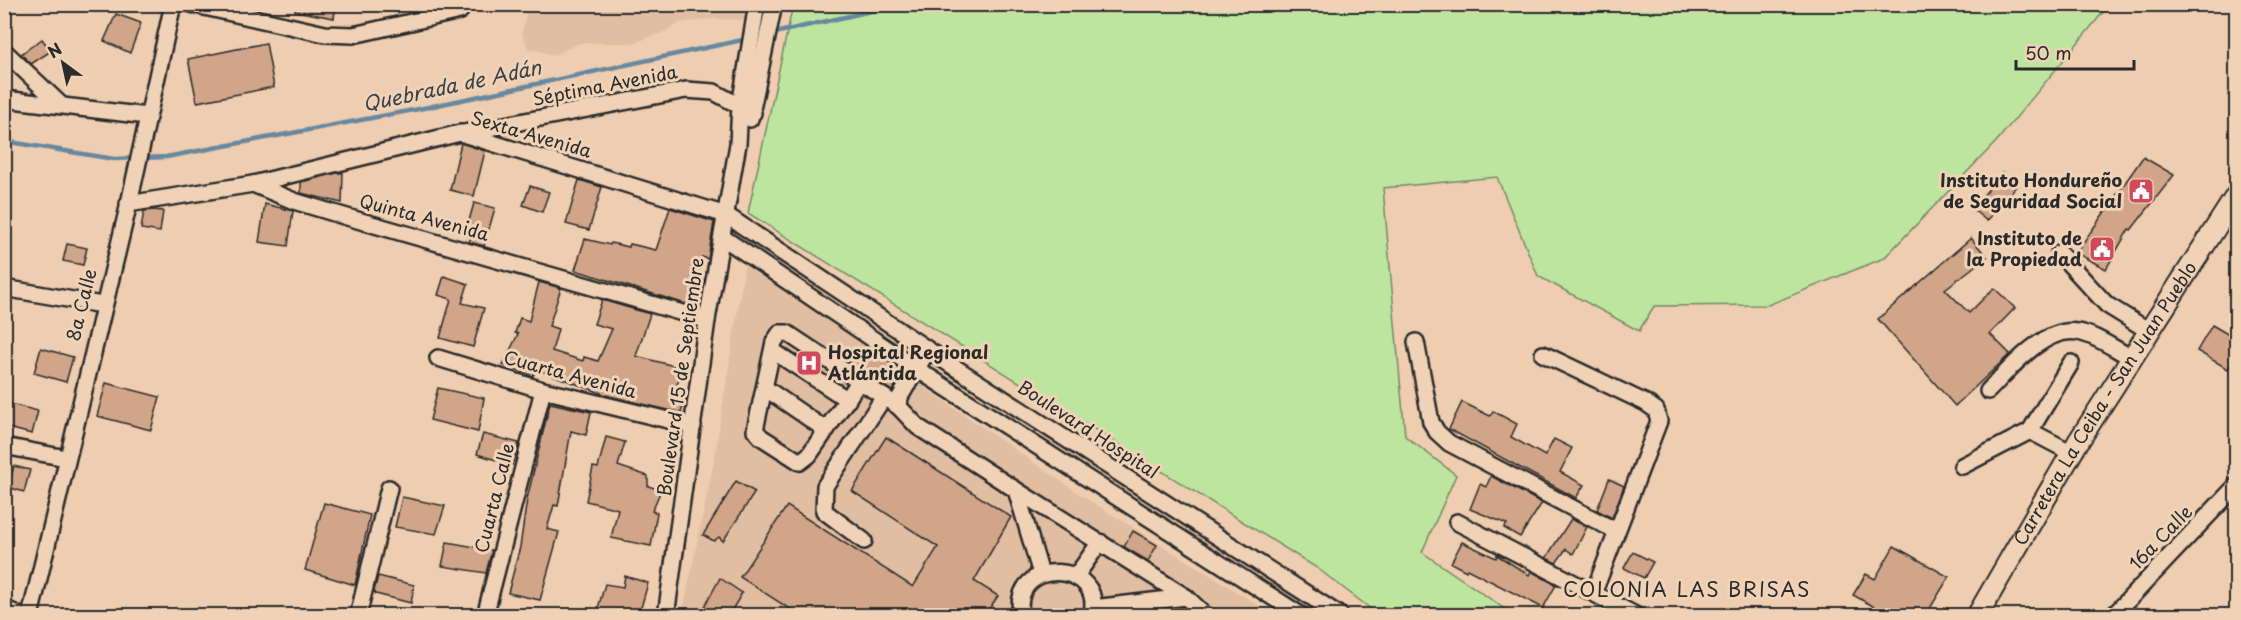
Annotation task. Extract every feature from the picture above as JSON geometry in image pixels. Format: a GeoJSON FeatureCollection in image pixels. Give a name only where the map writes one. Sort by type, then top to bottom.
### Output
{"type":"FeatureCollection","features":[{"type":"Feature","properties":{"kind":"main road","name":"Carretera La Ceiba - San Juan Pueblo"},"geometry":{"type":"LineString","coordinates":[[1977,615],[2072,453],[2236,196]]}},
{"type":"Feature","properties":{"kind":"street","name":"8a Calle"},"geometry":{"type":"LineString","coordinates":[[30,615],[102,305],[129,201],[145,121],[173,4]]}},
{"type":"Feature","properties":{"kind":"street"},"geometry":{"type":"LineString","coordinates":[[191,4],[325,34],[353,35],[460,10]]}},
{"type":"Feature","properties":{"kind":"street","name":"Boulevard 15 de Septiembre"},"geometry":{"type":"LineString","coordinates":[[746,109],[747,64],[757,4]]}},
{"type":"Feature","properties":{"kind":"street","name":"Boulevard 15 de Septiembre"},"geometry":{"type":"LineString","coordinates":[[666,615],[707,320],[738,144],[774,4]]}},
{"type":"Feature","properties":{"kind":"street"},"geometry":{"type":"LineString","coordinates":[[4,51],[61,105]]}},
{"type":"Feature","properties":{"kind":"street","name":"Séptima Avenida"},"geometry":{"type":"LineString","coordinates":[[460,134],[686,90],[714,92],[746,109]]}},
{"type":"Feature","properties":{"kind":"street"},"geometry":{"type":"LineString","coordinates":[[4,99],[61,105],[145,121]]}},
{"type":"Feature","properties":{"kind":"street","name":"Sexta Avenida"},"geometry":{"type":"LineString","coordinates":[[253,184],[460,134],[726,215]]}},
{"type":"Feature","properties":{"kind":"street"},"geometry":{"type":"LineString","coordinates":[[129,201],[253,184]]}},
{"type":"Feature","properties":{"kind":"street","name":"Quinta Avenida"},"geometry":{"type":"LineString","coordinates":[[253,184],[294,201],[336,214],[707,320]]}},
{"type":"Feature","properties":{"kind":"street","name":"Boulevard Hospital"},"geometry":{"type":"LineString","coordinates":[[726,215],[929,350],[1341,615]]}},
{"type":"Feature","properties":{"kind":"street"},"geometry":{"type":"LineString","coordinates":[[722,237],[916,369],[1302,615]]}},
{"type":"Feature","properties":{"kind":"street"},"geometry":{"type":"LineString","coordinates":[[2059,253],[2107,305],[2150,331]]}},
{"type":"Feature","properties":{"kind":"street"},"geometry":{"type":"LineString","coordinates":[[4,288],[102,305]]}},
{"type":"Feature","properties":{"kind":"street"},"geometry":{"type":"LineString","coordinates":[[1988,391],[2030,349],[2053,336],[2075,331],[2132,358]]}},
{"type":"Feature","properties":{"kind":"street"},"geometry":{"type":"LineString","coordinates":[[859,382],[809,455],[800,462],[761,437],[755,430],[774,342],[780,333],[787,333],[899,407],[918,427],[1186,597],[1206,615]]}},
{"type":"Feature","properties":{"kind":"street"},"geometry":{"type":"LineString","coordinates":[[1416,342],[1431,422],[1437,432],[1449,443],[1616,531]]}},
{"type":"Feature","properties":{"kind":"street"},"geometry":{"type":"LineString","coordinates":[[899,407],[900,397],[929,350]]}},
{"type":"Feature","properties":{"kind":"street"},"geometry":{"type":"LineString","coordinates":[[773,351],[848,400]]}},
{"type":"Feature","properties":{"kind":"street"},"geometry":{"type":"LineString","coordinates":[[1543,354],[1656,410],[1659,421],[1594,592]]}},
{"type":"Feature","properties":{"kind":"street","name":"Cuarta Avenida"},"geometry":{"type":"LineString","coordinates":[[438,358],[543,390],[693,426]]}},
{"type":"Feature","properties":{"kind":"street"},"geometry":{"type":"LineString","coordinates":[[1962,466],[2030,431],[2071,363]]}},
{"type":"Feature","properties":{"kind":"street"},"geometry":{"type":"LineString","coordinates":[[765,388],[826,430]]}},
{"type":"Feature","properties":{"kind":"street","name":"Cuarta Calle"},"geometry":{"type":"LineString","coordinates":[[485,615],[543,390]]}},
{"type":"Feature","properties":{"kind":"street"},"geometry":{"type":"LineString","coordinates":[[864,541],[824,511],[825,486],[884,397]]}},
{"type":"Feature","properties":{"kind":"street"},"geometry":{"type":"LineString","coordinates":[[2030,431],[2072,453]]}},
{"type":"Feature","properties":{"kind":"street"},"geometry":{"type":"LineString","coordinates":[[4,446],[66,458]]}},
{"type":"Feature","properties":{"kind":"street","name":"16a Calle"},"geometry":{"type":"LineString","coordinates":[[2113,615],[2236,486]]}},
{"type":"Feature","properties":{"kind":"street"},"geometry":{"type":"LineString","coordinates":[[358,615],[389,488]]}},
{"type":"Feature","properties":{"kind":"street"},"geometry":{"type":"LineString","coordinates":[[1016,490],[1041,574]]}},
{"type":"Feature","properties":{"kind":"street"},"geometry":{"type":"LineString","coordinates":[[1457,522],[1636,615]]}},
{"type":"Feature","properties":{"kind":"street"},"geometry":{"type":"LineString","coordinates":[[1076,576],[1100,542]]}},
{"type":"Feature","properties":{"kind":"street"},"geometry":{"type":"LineString","coordinates":[[1021,615],[1019,604],[1026,586],[1041,574],[1059,570],[1076,576],[1088,590],[1092,612],[1186,597]]}},
{"type":"Feature","properties":{"kind":"street"},"geometry":{"type":"LineString","coordinates":[[4,608],[21,615]]}},
{"type":"Feature","properties":{"kind":"shaded area"},"geometry":{"type":"Polygon","coordinates":[[[528,4],[748,5],[746,20],[713,19],[680,23],[662,33],[633,43],[580,43],[554,55],[528,48],[522,33],[528,4]]]}},
{"type":"Feature","properties":{"kind":"shaded area","name":"Hospital Regional Atlántida"},"geometry":{"type":"Polygon","coordinates":[[[745,264],[1087,499],[1274,615],[682,616],[714,461],[745,264]]]}},
{"type":"Feature","properties":{"kind":"green space"},"geometry":{"type":"Polygon","coordinates":[[[793,4],[2109,5],[1996,142],[1884,258],[1768,305],[1654,306],[1639,331],[1538,276],[1497,177],[1383,188],[1405,436],[1456,475],[1422,552],[1515,616],[1379,615],[1317,568],[748,213],[793,4]]]}},
{"type":"Feature","properties":{"kind":"building"},"geometry":{"type":"Polygon","coordinates":[[[296,4],[336,4],[334,18],[295,11],[296,4]]]}},
{"type":"Feature","properties":{"kind":"building"},"geometry":{"type":"Polygon","coordinates":[[[116,14],[141,23],[130,53],[104,41],[116,14]]]}},
{"type":"Feature","properties":{"kind":"building"},"geometry":{"type":"Polygon","coordinates":[[[42,39],[51,51],[31,64],[21,54],[42,39]]]}},
{"type":"Feature","properties":{"kind":"building"},"geometry":{"type":"Polygon","coordinates":[[[266,43],[274,87],[197,102],[188,59],[266,43]]]}},
{"type":"Feature","properties":{"kind":"building"},"geometry":{"type":"Polygon","coordinates":[[[461,143],[485,151],[474,196],[450,190],[461,143]]]}},
{"type":"Feature","properties":{"kind":"building"},"geometry":{"type":"Polygon","coordinates":[[[2143,157],[2174,175],[2131,230],[2129,229],[2106,269],[2076,253],[2143,157]]]}},
{"type":"Feature","properties":{"kind":"building"},"geometry":{"type":"Polygon","coordinates":[[[343,173],[342,203],[301,193],[301,182],[343,173]]]}},
{"type":"Feature","properties":{"kind":"building"},"geometry":{"type":"Polygon","coordinates":[[[2002,173],[2018,184],[1987,221],[1972,209],[2002,173]]]}},
{"type":"Feature","properties":{"kind":"building"},"geometry":{"type":"Polygon","coordinates":[[[579,180],[602,187],[589,230],[566,224],[579,180]]]}},
{"type":"Feature","properties":{"kind":"building"},"geometry":{"type":"Polygon","coordinates":[[[530,186],[549,192],[542,212],[523,205],[530,186]]]}},
{"type":"Feature","properties":{"kind":"building"},"geometry":{"type":"Polygon","coordinates":[[[474,203],[495,208],[484,246],[469,242],[471,237],[465,235],[474,203]]]}},
{"type":"Feature","properties":{"kind":"building"},"geometry":{"type":"Polygon","coordinates":[[[265,204],[293,211],[288,246],[259,242],[265,204]]]}},
{"type":"Feature","properties":{"kind":"building"},"geometry":{"type":"Polygon","coordinates":[[[670,208],[714,222],[708,259],[702,257],[697,281],[703,284],[699,308],[575,270],[585,239],[610,245],[611,243],[629,247],[630,244],[656,250],[670,208]]]}},
{"type":"Feature","properties":{"kind":"building"},"geometry":{"type":"Polygon","coordinates":[[[144,211],[163,211],[160,232],[141,229],[144,211]]]}},
{"type":"Feature","properties":{"kind":"building"},"geometry":{"type":"Polygon","coordinates":[[[1971,238],[1987,257],[1945,289],[1969,313],[1994,288],[2015,308],[1990,334],[2010,354],[1955,406],[1878,319],[1971,238]]]}},
{"type":"Feature","properties":{"kind":"building"},"geometry":{"type":"Polygon","coordinates":[[[67,244],[87,248],[83,265],[63,261],[67,244]]]}},
{"type":"Feature","properties":{"kind":"building"},"geometry":{"type":"Polygon","coordinates":[[[444,276],[468,284],[462,303],[484,308],[473,347],[440,338],[451,299],[438,295],[444,276]]]}},
{"type":"Feature","properties":{"kind":"building"},"geometry":{"type":"Polygon","coordinates":[[[539,282],[561,288],[549,326],[558,329],[552,351],[583,361],[584,357],[598,361],[612,329],[594,324],[602,300],[650,314],[636,356],[682,368],[675,392],[686,396],[681,413],[609,396],[536,369],[533,376],[503,365],[518,334],[515,333],[520,318],[529,321],[539,282]]]}},
{"type":"Feature","properties":{"kind":"building"},"geometry":{"type":"Polygon","coordinates":[[[2212,325],[2236,339],[2236,355],[2228,369],[2197,351],[2212,325]]]}},
{"type":"Feature","properties":{"kind":"building"},"geometry":{"type":"Polygon","coordinates":[[[838,347],[862,362],[874,352],[904,372],[892,391],[834,352],[838,347]]]}},
{"type":"Feature","properties":{"kind":"building"},"geometry":{"type":"Polygon","coordinates":[[[41,348],[73,357],[66,382],[34,373],[41,348]]]}},
{"type":"Feature","properties":{"kind":"building"},"geometry":{"type":"Polygon","coordinates":[[[106,383],[160,397],[151,430],[97,416],[106,383]]]}},
{"type":"Feature","properties":{"kind":"building"},"geometry":{"type":"Polygon","coordinates":[[[438,388],[484,398],[478,432],[430,420],[438,388]]]}},
{"type":"Feature","properties":{"kind":"building"},"geometry":{"type":"Polygon","coordinates":[[[1462,402],[1490,416],[1493,411],[1517,424],[1511,437],[1545,456],[1554,439],[1572,448],[1560,472],[1584,485],[1576,498],[1449,429],[1462,402]]]}},
{"type":"Feature","properties":{"kind":"building"},"geometry":{"type":"Polygon","coordinates":[[[550,403],[591,412],[586,435],[571,431],[558,506],[554,505],[547,529],[559,532],[540,600],[508,593],[550,403]]]}},
{"type":"Feature","properties":{"kind":"building"},"geometry":{"type":"Polygon","coordinates":[[[10,404],[38,411],[32,434],[4,427],[10,404]]]}},
{"type":"Feature","properties":{"kind":"building"},"geometry":{"type":"Polygon","coordinates":[[[483,434],[519,443],[512,465],[477,454],[483,434]]]}},
{"type":"Feature","properties":{"kind":"building"},"geometry":{"type":"Polygon","coordinates":[[[606,437],[625,442],[618,466],[648,476],[648,486],[661,490],[652,511],[657,513],[651,546],[611,538],[618,509],[586,501],[593,467],[598,468],[606,437]]]}},
{"type":"Feature","properties":{"kind":"building"},"geometry":{"type":"Polygon","coordinates":[[[886,437],[1011,517],[974,581],[998,596],[985,615],[799,615],[740,577],[787,506],[913,587],[938,547],[852,491],[886,437]]]}},
{"type":"Feature","properties":{"kind":"building"},"geometry":{"type":"Polygon","coordinates":[[[14,466],[30,470],[24,492],[8,487],[14,466]]]}},
{"type":"Feature","properties":{"kind":"building"},"geometry":{"type":"Polygon","coordinates":[[[1491,476],[1542,503],[1520,537],[1504,528],[1507,524],[1470,509],[1480,484],[1486,487],[1491,476]]]}},
{"type":"Feature","properties":{"kind":"building"},"geometry":{"type":"Polygon","coordinates":[[[1609,479],[1624,486],[1612,518],[1597,510],[1609,479]]]}},
{"type":"Feature","properties":{"kind":"building"},"geometry":{"type":"Polygon","coordinates":[[[736,481],[755,492],[723,541],[719,537],[714,541],[703,535],[736,481]]]}},
{"type":"Feature","properties":{"kind":"building"},"geometry":{"type":"Polygon","coordinates":[[[402,497],[445,506],[436,534],[395,527],[402,497]]]}},
{"type":"Feature","properties":{"kind":"building"},"geometry":{"type":"Polygon","coordinates":[[[324,503],[370,515],[355,585],[305,570],[324,503]]]}},
{"type":"Feature","properties":{"kind":"building"},"geometry":{"type":"Polygon","coordinates":[[[1571,519],[1587,527],[1573,554],[1566,549],[1556,563],[1546,558],[1571,519]]]}},
{"type":"Feature","properties":{"kind":"building"},"geometry":{"type":"Polygon","coordinates":[[[1133,531],[1157,545],[1148,561],[1124,547],[1133,531]]]}},
{"type":"Feature","properties":{"kind":"building"},"geometry":{"type":"Polygon","coordinates":[[[447,542],[492,550],[486,573],[442,566],[447,542]]]}},
{"type":"Feature","properties":{"kind":"building"},"geometry":{"type":"Polygon","coordinates":[[[1462,542],[1496,558],[1497,555],[1529,575],[1531,571],[1556,585],[1543,608],[1451,563],[1462,542]]]}},
{"type":"Feature","properties":{"kind":"building"},"geometry":{"type":"Polygon","coordinates":[[[1894,546],[1949,577],[1926,615],[1889,615],[1853,595],[1866,574],[1875,579],[1894,546]]]}},
{"type":"Feature","properties":{"kind":"building"},"geometry":{"type":"Polygon","coordinates":[[[1633,552],[1653,562],[1644,578],[1624,568],[1633,552]]]}},
{"type":"Feature","properties":{"kind":"building"},"geometry":{"type":"Polygon","coordinates":[[[378,576],[414,585],[411,603],[376,594],[374,591],[378,576]]]}},
{"type":"Feature","properties":{"kind":"building"},"geometry":{"type":"Polygon","coordinates":[[[625,576],[648,583],[639,615],[596,615],[605,584],[623,587],[625,576]]]}},
{"type":"Feature","properties":{"kind":"building"},"geometry":{"type":"Polygon","coordinates":[[[720,578],[742,593],[729,615],[700,615],[720,578]]]}},
{"type":"Feature","properties":{"kind":"waterway","name":"Quebrada de Adán"},"geometry":{"type":"LineString","coordinates":[[770,34],[902,4]]}},
{"type":"Feature","properties":{"kind":"waterway","name":"Quebrada de Adán"},"geometry":{"type":"LineString","coordinates":[[143,158],[166,157],[419,109],[747,39]]}},
{"type":"Feature","properties":{"kind":"waterway","name":"Quebrada de Adán"},"geometry":{"type":"LineString","coordinates":[[4,141],[114,159],[135,158]]}},
{"type":"Feature","properties":{"kind":"place","name":"Instituto Hondureño de Seguridad Social"},"geometry":{"type":"Point","coordinates":[2141,191]}},
{"type":"Feature","properties":{"kind":"place","name":"Instituto de la Propiedad"},"geometry":{"type":"Point","coordinates":[2102,249]}},
{"type":"Feature","properties":{"kind":"place","name":"Hospital Regional Atlántida"},"geometry":{"type":"Point","coordinates":[809,363]}},
{"type":"Feature","properties":{"kind":"district","name":"COLONIA LAS BRISAS"},"geometry":{"type":"Point","coordinates":[1687,590]}}]}
